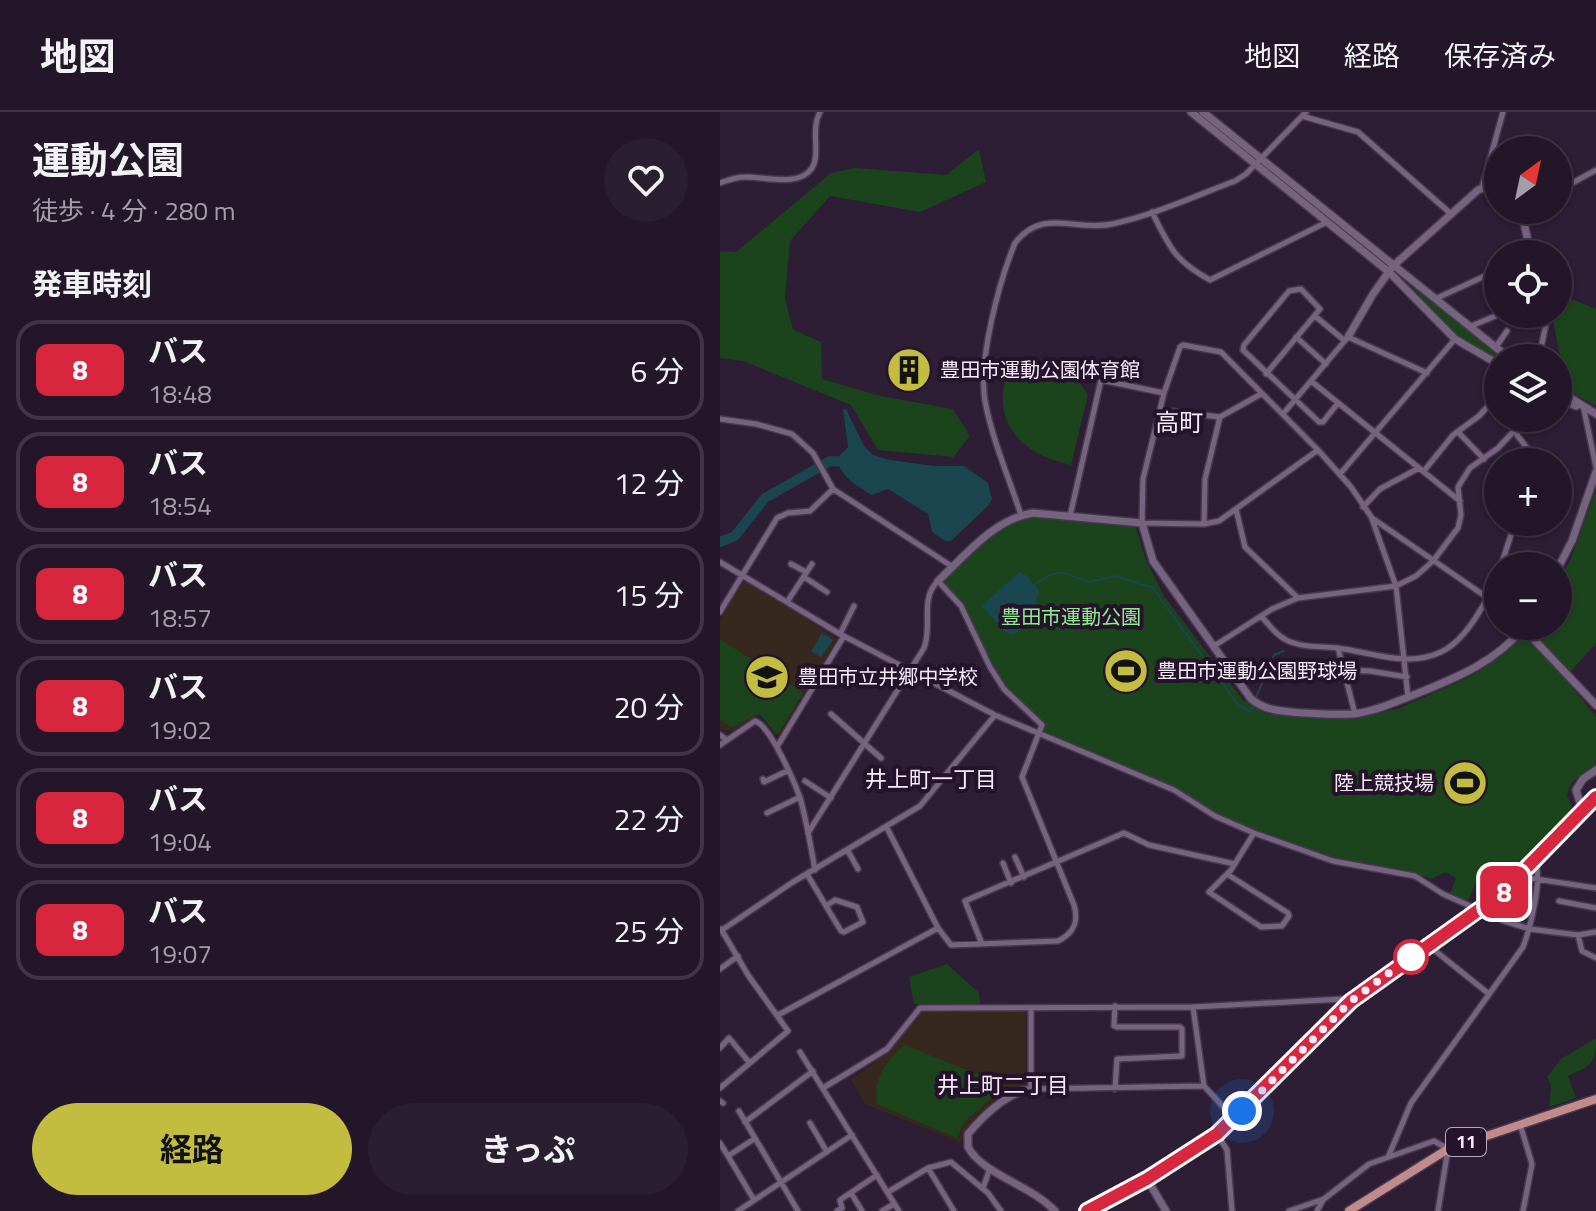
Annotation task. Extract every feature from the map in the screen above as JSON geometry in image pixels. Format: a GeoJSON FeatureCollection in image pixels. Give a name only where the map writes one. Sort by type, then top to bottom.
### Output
{"type":"FeatureCollection","features":[{"type":"Feature","properties":{"kind":"main road","name":"11"},"geometry":{"type":"LineString","coordinates":[[1349,1211],[1448,1149],[1596,1099]]}},
{"type":"Feature","properties":{"kind":"street"},"geometry":{"type":"LineString","coordinates":[[720,183],[742,176],[795,179],[807,174],[814,164],[815,126],[820,112]]}},
{"type":"Feature","properties":{"kind":"street"},"geometry":{"type":"LineString","coordinates":[[1191,112],[1258,161],[1391,269],[1455,339],[1484,356]]}},
{"type":"Feature","properties":{"kind":"street"},"geometry":{"type":"LineString","coordinates":[[1203,112],[1328,221],[1490,344]]}},
{"type":"Feature","properties":{"kind":"street"},"geometry":{"type":"LineString","coordinates":[[1283,414],[1346,340],[1391,269],[1450,213],[1482,188],[1503,112]]}},
{"type":"Feature","properties":{"kind":"street"},"geometry":{"type":"LineString","coordinates":[[1021,515],[989,417],[984,389],[984,357],[1015,243],[1025,230],[1038,224],[1112,224],[1235,181],[1304,114],[1358,132],[1450,213]]}},
{"type":"Feature","properties":{"kind":"street"},"geometry":{"type":"LineString","coordinates":[[1572,183],[1596,170]]}},
{"type":"Feature","properties":{"kind":"street"},"geometry":{"type":"LineString","coordinates":[[1152,212],[1169,245],[1185,266],[1210,280],[1328,221]]}},
{"type":"Feature","properties":{"kind":"street"},"geometry":{"type":"LineString","coordinates":[[1434,300],[1484,277]]}},
{"type":"Feature","properties":{"kind":"street"},"geometry":{"type":"LineString","coordinates":[[1266,374],[1320,309],[1301,289],[1289,291],[1243,350],[1266,374],[1294,401],[1321,423],[1338,403]]}},
{"type":"Feature","properties":{"kind":"street"},"geometry":{"type":"LineString","coordinates":[[1315,316],[1346,340],[1427,373]]}},
{"type":"Feature","properties":{"kind":"street"},"geometry":{"type":"LineString","coordinates":[[1469,327],[1484,321]]}},
{"type":"Feature","properties":{"kind":"street"},"geometry":{"type":"LineString","coordinates":[[1498,344],[1507,331]]}},
{"type":"Feature","properties":{"kind":"street"},"geometry":{"type":"LineString","coordinates":[[1296,337],[1326,364]]}},
{"type":"Feature","properties":{"kind":"street"},"geometry":{"type":"LineString","coordinates":[[1340,474],[1455,339]]}},
{"type":"Feature","properties":{"kind":"street"},"geometry":{"type":"LineString","coordinates":[[1484,594],[1372,518],[1340,474],[1221,352],[1180,347],[1164,393],[1143,479],[1142,523],[1153,561],[1246,693],[1259,705],[1275,711],[1355,714],[1457,678],[1484,663],[1512,640]]}},
{"type":"Feature","properties":{"kind":"street"},"geometry":{"type":"LineString","coordinates":[[1070,516],[1101,380],[1164,393]]}},
{"type":"Feature","properties":{"kind":"street"},"geometry":{"type":"LineString","coordinates":[[1311,381],[1461,501]]}},
{"type":"Feature","properties":{"kind":"street"},"geometry":{"type":"LineString","coordinates":[[1160,410],[1220,417],[1261,394]]}},
{"type":"Feature","properties":{"kind":"street"},"geometry":{"type":"LineString","coordinates":[[1572,399],[1596,415]]}},
{"type":"Feature","properties":{"kind":"street"},"geometry":{"type":"LineString","coordinates":[[1572,404],[1596,415]]}},
{"type":"Feature","properties":{"kind":"street"},"geometry":{"type":"LineString","coordinates":[[1566,552],[1596,470],[1584,410]]}},
{"type":"Feature","properties":{"kind":"street"},"geometry":{"type":"LineString","coordinates":[[1363,507],[1380,489],[1421,469],[1484,411]]}},
{"type":"Feature","properties":{"kind":"street"},"geometry":{"type":"LineString","coordinates":[[1204,524],[1205,479],[1220,417]]}},
{"type":"Feature","properties":{"kind":"street"},"geometry":{"type":"LineString","coordinates":[[720,419],[783,430],[803,442],[833,489],[953,567]]}},
{"type":"Feature","properties":{"kind":"street"},"geometry":{"type":"LineString","coordinates":[[1213,646],[1261,616],[1298,598],[1396,586],[1416,576],[1433,561],[1458,528],[1460,482],[1471,466],[1484,459],[1458,432]]}},
{"type":"Feature","properties":{"kind":"street"},"geometry":{"type":"LineString","coordinates":[[1498,448],[1513,432]]}},
{"type":"Feature","properties":{"kind":"street"},"geometry":{"type":"LineString","coordinates":[[1515,432],[1527,448]]}},
{"type":"Feature","properties":{"kind":"street"},"geometry":{"type":"LineString","coordinates":[[808,833],[866,744],[927,641],[927,603],[931,589],[999,526],[1021,515],[1033,513],[1142,523],[1204,524],[1219,521],[1318,450]]}},
{"type":"Feature","properties":{"kind":"street"},"geometry":{"type":"LineString","coordinates":[[720,612],[777,518],[788,513],[810,511],[833,489]]}},
{"type":"Feature","properties":{"kind":"street"},"geometry":{"type":"LineString","coordinates":[[1236,509],[1245,547],[1298,598]]}},
{"type":"Feature","properties":{"kind":"street"},"geometry":{"type":"LineString","coordinates":[[1372,518],[1396,586],[1408,697]]}},
{"type":"Feature","properties":{"kind":"street"},"geometry":{"type":"LineString","coordinates":[[720,562],[842,635],[995,715],[1174,790],[1215,816],[1254,833],[1333,861],[1415,876],[1479,911],[1530,929],[1578,935],[1596,932]]}},
{"type":"Feature","properties":{"kind":"street"},"geometry":{"type":"LineString","coordinates":[[791,564],[827,592]]}},
{"type":"Feature","properties":{"kind":"street"},"geometry":{"type":"LineString","coordinates":[[787,602],[812,564]]}},
{"type":"Feature","properties":{"kind":"street"},"geometry":{"type":"LineString","coordinates":[[887,828],[938,928],[951,945],[1058,941],[1074,927],[1077,915],[1022,777],[1042,725],[1004,689],[961,606],[938,581]]}},
{"type":"Feature","properties":{"kind":"street"},"geometry":{"type":"LineString","coordinates":[[1261,616],[1277,634],[1294,643],[1406,659],[1433,655],[1453,644],[1484,604]]}},
{"type":"Feature","properties":{"kind":"street"},"geometry":{"type":"LineString","coordinates":[[777,747],[842,635],[854,606]]}},
{"type":"Feature","properties":{"kind":"street"},"geometry":{"type":"LineString","coordinates":[[1536,640],[1596,705]]}},
{"type":"Feature","properties":{"kind":"street"},"geometry":{"type":"LineString","coordinates":[[1338,648],[1355,714]]}},
{"type":"Feature","properties":{"kind":"street"},"geometry":{"type":"LineString","coordinates":[[1344,670],[1407,677]]}},
{"type":"Feature","properties":{"kind":"street"},"geometry":{"type":"LineString","coordinates":[[831,714],[881,758]]}},
{"type":"Feature","properties":{"kind":"street"},"geometry":{"type":"LineString","coordinates":[[720,1088],[788,1031],[721,929],[920,806],[995,715]]}},
{"type":"Feature","properties":{"kind":"street"},"geometry":{"type":"LineString","coordinates":[[720,745],[759,721],[777,747],[800,797],[815,870]]}},
{"type":"Feature","properties":{"kind":"street"},"geometry":{"type":"LineString","coordinates":[[720,735],[727,740]]}},
{"type":"Feature","properties":{"kind":"street"},"geometry":{"type":"LineString","coordinates":[[1582,809],[1576,790],[1583,779],[1596,770]]}},
{"type":"Feature","properties":{"kind":"street"},"geometry":{"type":"LineString","coordinates":[[763,779],[764,782],[787,771]]}},
{"type":"Feature","properties":{"kind":"street"},"geometry":{"type":"LineString","coordinates":[[805,781],[831,798]]}},
{"type":"Feature","properties":{"kind":"street"},"geometry":{"type":"LineString","coordinates":[[767,813],[800,797]]}},
{"type":"Feature","properties":{"kind":"street"},"geometry":{"type":"LineString","coordinates":[[1087,1211],[1147,1179],[1231,1123],[1351,1001],[1479,911],[1521,877],[1596,797]]}},
{"type":"Feature","properties":{"kind":"street"},"geometry":{"type":"LineString","coordinates":[[982,944],[965,901],[1124,833],[1149,845],[1235,864]]}},
{"type":"Feature","properties":{"kind":"street"},"geometry":{"type":"LineString","coordinates":[[1227,874],[1288,913],[1282,926],[1261,927],[1209,892],[1235,864],[1254,833]]}},
{"type":"Feature","properties":{"kind":"street"},"geometry":{"type":"LineString","coordinates":[[848,851],[858,869]]}},
{"type":"Feature","properties":{"kind":"street"},"geometry":{"type":"LineString","coordinates":[[1015,857],[1024,877]]}},
{"type":"Feature","properties":{"kind":"street"},"geometry":{"type":"LineString","coordinates":[[1389,1155],[1411,1103],[1523,947],[1530,929],[1537,880],[1535,862]]}},
{"type":"Feature","properties":{"kind":"street"},"geometry":{"type":"LineString","coordinates":[[1003,863],[1011,883]]}},
{"type":"Feature","properties":{"kind":"street"},"geometry":{"type":"LineString","coordinates":[[807,874],[826,906],[841,931],[863,922],[857,907],[835,900],[826,906]]}},
{"type":"Feature","properties":{"kind":"street"},"geometry":{"type":"LineString","coordinates":[[1521,877],[1596,888]]}},
{"type":"Feature","properties":{"kind":"street"},"geometry":{"type":"LineString","coordinates":[[1559,901],[1596,908]]}},
{"type":"Feature","properties":{"kind":"street"},"geometry":{"type":"LineString","coordinates":[[778,1015],[938,928]]}},
{"type":"Feature","properties":{"kind":"street"},"geometry":{"type":"LineString","coordinates":[[1578,935],[1582,951],[1596,958]]}},
{"type":"Feature","properties":{"kind":"street"},"geometry":{"type":"LineString","coordinates":[[1428,945],[1489,994]]}},
{"type":"Feature","properties":{"kind":"street"},"geometry":{"type":"LineString","coordinates":[[720,969],[738,956]]}},
{"type":"Feature","properties":{"kind":"street"},"geometry":{"type":"LineString","coordinates":[[823,1088],[887,1049],[920,1008],[1193,1007],[1351,1001]]}},
{"type":"Feature","properties":{"kind":"street"},"geometry":{"type":"LineString","coordinates":[[1115,1006],[1114,1026],[1182,1029],[1182,1056],[1117,1059],[1115,1089]]}},
{"type":"Feature","properties":{"kind":"street"},"geometry":{"type":"LineString","coordinates":[[1193,1007],[1204,1086],[1229,1113],[1231,1123]]}},
{"type":"Feature","properties":{"kind":"street"},"geometry":{"type":"LineString","coordinates":[[1031,1008],[1031,1089]]}},
{"type":"Feature","properties":{"kind":"street"},"geometry":{"type":"LineString","coordinates":[[720,1048],[729,1038],[749,1062]]}},
{"type":"Feature","properties":{"kind":"street"},"geometry":{"type":"LineString","coordinates":[[800,1052],[899,1211]]}},
{"type":"Feature","properties":{"kind":"street"},"geometry":{"type":"LineString","coordinates":[[745,1122],[813,1071]]}},
{"type":"Feature","properties":{"kind":"street"},"geometry":{"type":"LineString","coordinates":[[1055,1211],[1043,1198],[990,1168],[971,1153],[968,1134],[985,1116],[1016,1093],[1031,1089],[1204,1086]]}},
{"type":"Feature","properties":{"kind":"street"},"geometry":{"type":"LineString","coordinates":[[739,1111],[796,1209],[789,1211]]}},
{"type":"Feature","properties":{"kind":"street"},"geometry":{"type":"LineString","coordinates":[[810,1123],[827,1152]]}},
{"type":"Feature","properties":{"kind":"street"},"geometry":{"type":"LineString","coordinates":[[1520,1124],[1532,1164],[1523,1211]]}},
{"type":"Feature","properties":{"kind":"street"},"geometry":{"type":"LineString","coordinates":[[1217,1134],[1227,1150],[1232,1211]]}},
{"type":"Feature","properties":{"kind":"street"},"geometry":{"type":"LineString","coordinates":[[738,1211],[852,1135]]}},
{"type":"Feature","properties":{"kind":"street"},"geometry":{"type":"LineString","coordinates":[[728,1156],[754,1139]]}},
{"type":"Feature","properties":{"kind":"street"},"geometry":{"type":"LineString","coordinates":[[1317,1211],[1324,1199],[1356,1172],[1389,1155],[1434,1141],[1448,1149],[1438,1211]]}},
{"type":"Feature","properties":{"kind":"street"},"geometry":{"type":"LineString","coordinates":[[720,1143],[754,1200]]}},
{"type":"Feature","properties":{"kind":"street"},"geometry":{"type":"LineString","coordinates":[[888,1192],[928,1168],[951,1162],[973,1183],[983,1188],[1001,1211]]}},
{"type":"Feature","properties":{"kind":"street"},"geometry":{"type":"LineString","coordinates":[[928,1168],[954,1211]]}},
{"type":"Feature","properties":{"kind":"street"},"geometry":{"type":"LineString","coordinates":[[983,1188],[990,1168]]}},
{"type":"Feature","properties":{"kind":"street"},"geometry":{"type":"LineString","coordinates":[[837,1211],[842,1208],[840,1200],[877,1175]]}},
{"type":"Feature","properties":{"kind":"street"},"geometry":{"type":"LineString","coordinates":[[1147,1179],[1166,1211]]}},
{"type":"Feature","properties":{"kind":"street"},"geometry":{"type":"LineString","coordinates":[[851,1193],[862,1211]]}},
{"type":"Feature","properties":{"kind":"street"},"geometry":{"type":"LineString","coordinates":[[1289,1211],[1324,1199]]}},
{"type":"Feature","properties":{"kind":"street"},"geometry":{"type":"LineString","coordinates":[[882,1211],[894,1204]]}},
{"type":"Feature","properties":{"kind":"shaded area"},"geometry":{"type":"Polygon","coordinates":[[[846,409],[864,446],[873,455],[934,466],[964,466],[988,483],[992,499],[988,506],[951,541],[945,541],[932,532],[928,514],[888,489],[872,495],[855,484],[845,476],[837,458],[848,447],[843,410],[846,409]]]}},
{"type":"Feature","properties":{"kind":"shaded area"},"geometry":{"type":"Polygon","coordinates":[[[1019,572],[1027,576],[1039,591],[1028,622],[1013,635],[1005,632],[982,606],[1019,572]]]}},
{"type":"Feature","properties":{"kind":"shaded area","name":"豊田市立井郷中学校"},"geometry":{"type":"Polygon","coordinates":[[[748,581],[837,639],[779,735],[775,735],[765,719],[758,715],[730,732],[720,729],[720,620],[743,583],[748,581]]]}},
{"type":"Feature","properties":{"kind":"shaded area"},"geometry":{"type":"Polygon","coordinates":[[[822,633],[833,640],[821,657],[811,651],[822,633]]]}},
{"type":"Feature","properties":{"kind":"shaded area"},"geometry":{"type":"Polygon","coordinates":[[[923,1011],[1026,1011],[1026,1084],[1006,1094],[971,1123],[961,1143],[865,1104],[851,1080],[889,1052],[923,1011]]]}},
{"type":"Feature","properties":{"kind":"green space"},"geometry":{"type":"Polygon","coordinates":[[[979,149],[986,182],[920,212],[830,196],[790,241],[785,298],[793,330],[821,342],[822,379],[880,396],[953,409],[970,436],[953,457],[878,450],[851,405],[743,361],[720,358],[720,251],[736,252],[831,173],[855,168],[946,175],[979,149]]]}},
{"type":"Feature","properties":{"kind":"green space"},"geometry":{"type":"Polygon","coordinates":[[[1401,275],[1487,344],[1484,344],[1484,352],[1447,326],[1401,275]]]}},
{"type":"Feature","properties":{"kind":"green space"},"geometry":{"type":"Polygon","coordinates":[[[1572,299],[1596,309],[1596,406],[1572,393],[1572,344],[1558,344],[1555,328],[1572,328],[1572,299]]]}},
{"type":"Feature","properties":{"kind":"green space"},"geometry":{"type":"Polygon","coordinates":[[[1009,367],[1080,383],[1088,395],[1071,465],[1037,452],[1013,432],[1003,403],[1009,367]]]}},
{"type":"Feature","properties":{"kind":"green space","name":"豊田市運動公園"},"geometry":{"type":"Polygon","coordinates":[[[1596,489],[1596,643],[1565,678],[1596,717],[1596,764],[1572,782],[1567,795],[1573,809],[1523,865],[1499,862],[1481,869],[1468,901],[1450,894],[1456,878],[1446,872],[1431,879],[1405,870],[1334,858],[1252,831],[1211,811],[1174,786],[1043,734],[1045,727],[1002,684],[942,580],[1005,524],[1031,516],[1135,526],[1146,560],[1164,596],[1243,700],[1264,713],[1356,719],[1400,708],[1470,677],[1520,640],[1572,640],[1572,556],[1596,489]]]}},
{"type":"Feature","properties":{"kind":"green space"},"geometry":{"type":"Polygon","coordinates":[[[720,639],[803,693],[779,733],[759,714],[732,727],[720,720],[720,639]]]}},
{"type":"Feature","properties":{"kind":"green space"},"geometry":{"type":"Polygon","coordinates":[[[947,964],[979,993],[980,1004],[914,1004],[909,977],[947,964]]]}},
{"type":"Feature","properties":{"kind":"green space"},"geometry":{"type":"Polygon","coordinates":[[[1596,1038],[1593,1059],[1582,1070],[1568,1076],[1576,1098],[1549,1107],[1551,1085],[1547,1077],[1561,1059],[1596,1038]]]}},
{"type":"Feature","properties":{"kind":"green space"},"geometry":{"type":"Polygon","coordinates":[[[905,1045],[1001,1084],[1003,1088],[964,1122],[957,1138],[877,1104],[877,1087],[882,1071],[905,1045]]]}},
{"type":"Feature","properties":{"kind":"waterway"},"geometry":{"type":"LineString","coordinates":[[720,542],[735,536],[765,498],[830,461],[852,462]]}},
{"type":"Feature","properties":{"kind":"waterway"},"geometry":{"type":"LineString","coordinates":[[1034,585],[1061,572],[1089,582],[1115,576],[1152,587],[1239,706],[1250,711],[1253,706]]}},
{"type":"Feature","properties":{"kind":"waterway"},"geometry":{"type":"LineString","coordinates":[[1255,700],[1274,655],[1284,651]]}},
{"type":"Feature","properties":{"kind":"bus line","name":"8"},"geometry":{"type":"LineString","coordinates":[[1087,1211],[1147,1179],[1231,1123],[1351,1001],[1501,894],[1596,797]]}},
{"type":"Feature","properties":{"kind":"place","name":"豊田市運動公園体育館"},"geometry":{"type":"Point","coordinates":[909,370]}},
{"type":"Feature","properties":{"kind":"place","name":"豊田市運動公園野球場"},"geometry":{"type":"Point","coordinates":[1126,671]}},
{"type":"Feature","properties":{"kind":"place","name":"豊田市立井郷中学校"},"geometry":{"type":"Point","coordinates":[767,677]}},
{"type":"Feature","properties":{"kind":"place","name":"陸上競技場"},"geometry":{"type":"Point","coordinates":[1465,783]}},
{"type":"Feature","properties":{"kind":"district","name":"高町"},"geometry":{"type":"Point","coordinates":[1179,423]}},
{"type":"Feature","properties":{"kind":"district","name":"井上町一丁目"},"geometry":{"type":"Point","coordinates":[931,779]}},
{"type":"Feature","properties":{"kind":"district","name":"井上町二丁目"},"geometry":{"type":"Point","coordinates":[1003,1085]}},
{"type":"Feature","properties":{"kind":"route"},"geometry":{"type":"LineString","coordinates":[[1242,1111],[1351,1001],[1411,957]]}}]}
